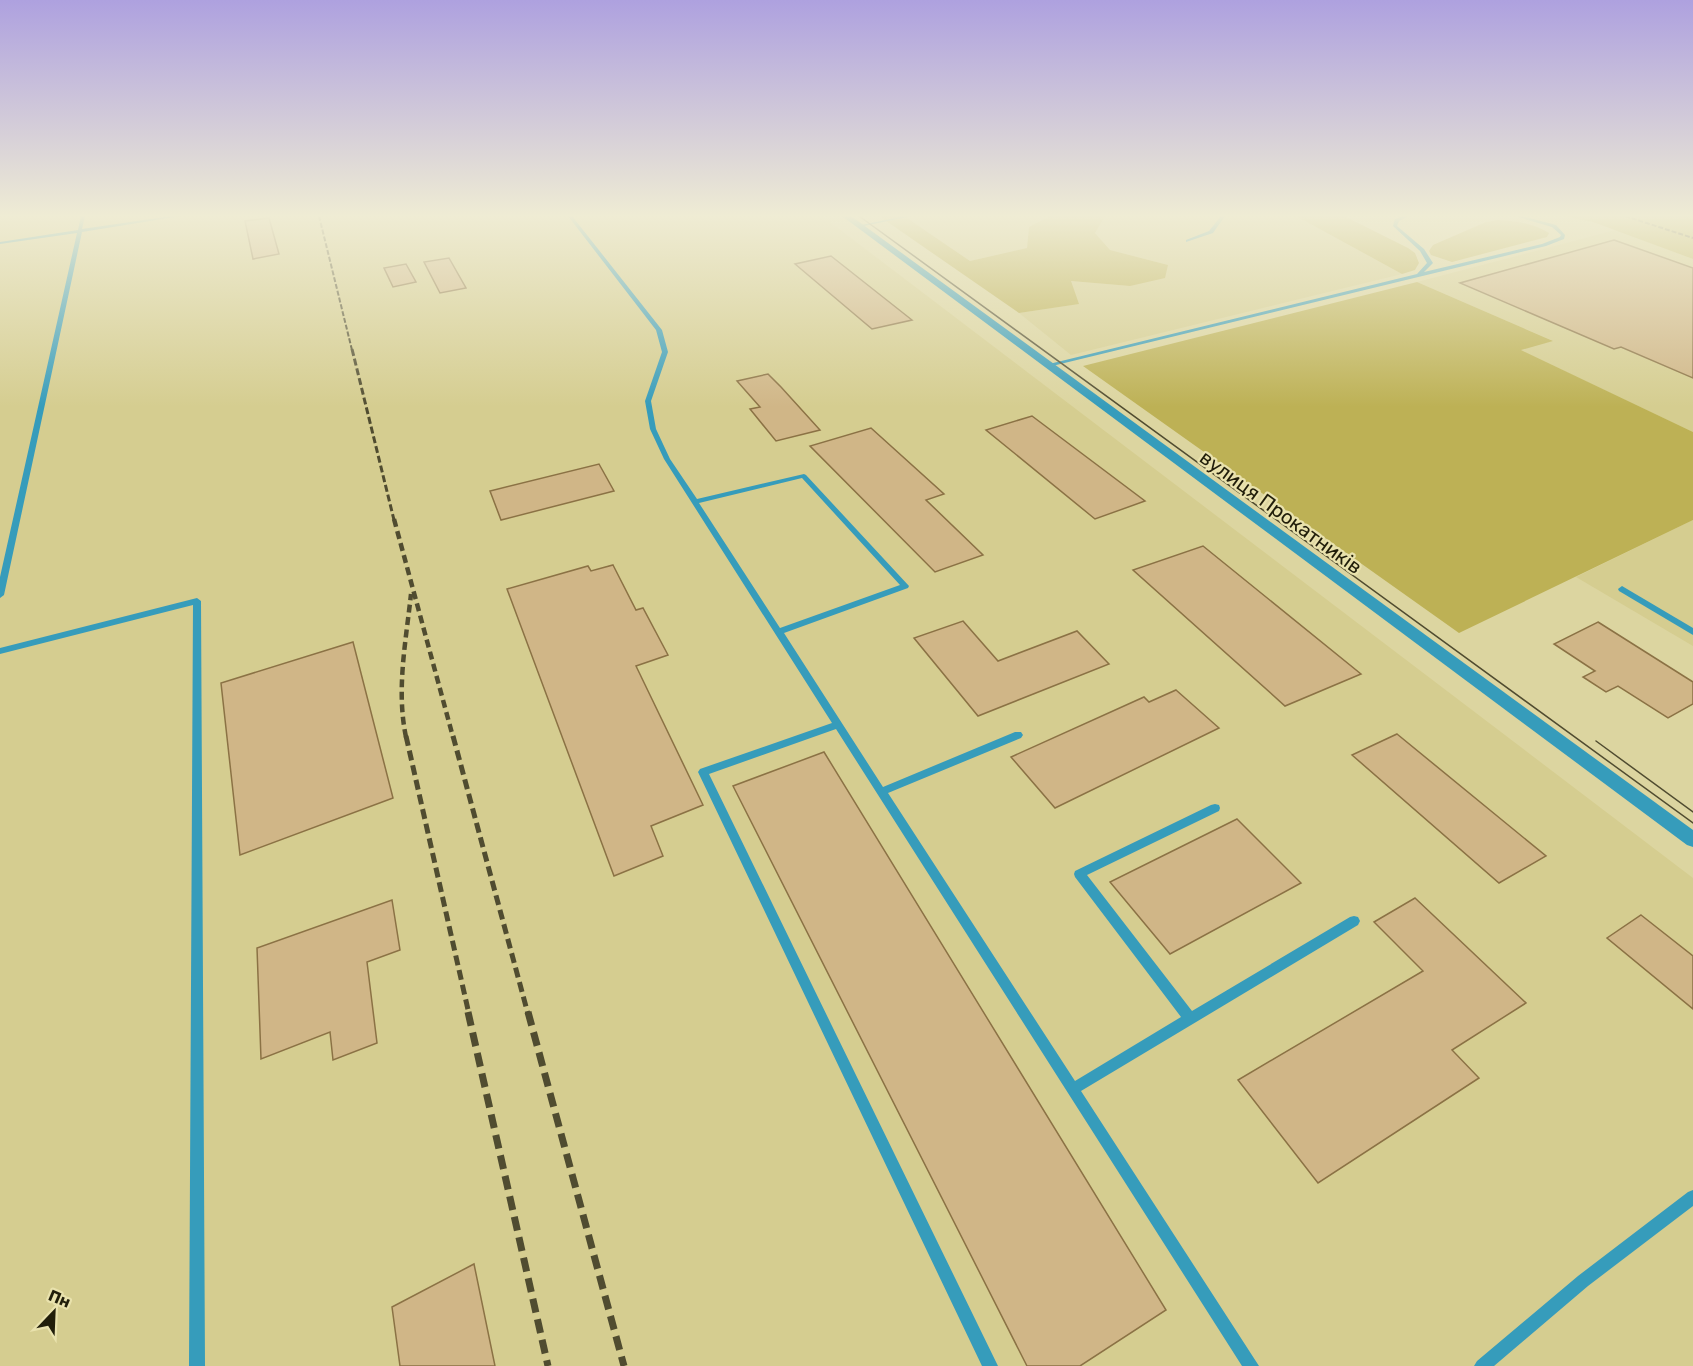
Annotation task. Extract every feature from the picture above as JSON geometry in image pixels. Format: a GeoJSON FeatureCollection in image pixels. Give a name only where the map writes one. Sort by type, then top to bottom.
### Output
{"type":"FeatureCollection","features":[{"type":"Feature","properties":{"kind":"street","name":"вулиця Прокатників"},"geometry":{"type":"LineString","coordinates":[[932,280],[1693,840]]}},
{"type":"Feature","properties":{"kind":"lane"},"geometry":{"type":"LineString","coordinates":[[0,595],[69,280]]}},
{"type":"Feature","properties":{"kind":"lane"},"geometry":{"type":"LineString","coordinates":[[620,280],[659,330],[665,352],[648,401],[653,429],[667,459],[1251,1366]]}},
{"type":"Feature","properties":{"kind":"lane"},"geometry":{"type":"LineString","coordinates":[[1048,365],[1398,280]]}},
{"type":"Feature","properties":{"kind":"lane"},"geometry":{"type":"LineString","coordinates":[[695,502],[804,476],[904,586],[778,632]]}},
{"type":"Feature","properties":{"kind":"lane"},"geometry":{"type":"LineString","coordinates":[[1622,590],[1693,632]]}},
{"type":"Feature","properties":{"kind":"lane"},"geometry":{"type":"LineString","coordinates":[[0,651],[197,601],[197,1366]]}},
{"type":"Feature","properties":{"kind":"lane"},"geometry":{"type":"LineString","coordinates":[[838,725],[703,772],[990,1366]]}},
{"type":"Feature","properties":{"kind":"lane"},"geometry":{"type":"LineString","coordinates":[[881,792],[1018,735]]}},
{"type":"Feature","properties":{"kind":"lane"},"geometry":{"type":"LineString","coordinates":[[1190,1019],[1079,874],[1215,808]]}},
{"type":"Feature","properties":{"kind":"lane"},"geometry":{"type":"LineString","coordinates":[[1073,1089],[1354,921]]}},
{"type":"Feature","properties":{"kind":"lane"},"geometry":{"type":"LineString","coordinates":[[1482,1366],[1583,1281],[1693,1197]]}},
{"type":"Feature","properties":{"kind":"shaded area"},"geometry":{"type":"Polygon","coordinates":[[[0,280],[906,280],[1693,878],[1693,1366],[0,1366],[0,280]]]}},
{"type":"Feature","properties":{"kind":"shaded area"},"geometry":{"type":"Polygon","coordinates":[[[971,280],[1157,280],[1130,286],[1071,281],[1079,304],[1019,313],[971,280]]]}},
{"type":"Feature","properties":{"kind":"shaded area"},"geometry":{"type":"Polygon","coordinates":[[[1141,280],[1379,280],[1071,355],[1019,313],[1078,304],[1070,281],[1130,286],[1141,280]]]}},
{"type":"Feature","properties":{"kind":"shaded area"},"geometry":{"type":"Polygon","coordinates":[[[1426,280],[1693,280],[1693,432],[1520,350],[1551,340],[1417,282],[1426,280]]]}},
{"type":"Feature","properties":{"kind":"shaded area"},"geometry":{"type":"Polygon","coordinates":[[[1417,282],[1553,341],[1521,350],[1693,432],[1693,520],[1459,633],[1083,366],[1417,282]]]}},
{"type":"Feature","properties":{"kind":"shaded area"},"geometry":{"type":"Polygon","coordinates":[[[1693,520],[1693,646],[1576,577],[1693,520]]]}},
{"type":"Feature","properties":{"kind":"building"},"geometry":{"type":"Polygon","coordinates":[[[390,280],[415,280],[416,282],[393,287],[390,280]]]}},
{"type":"Feature","properties":{"kind":"building"},"geometry":{"type":"Polygon","coordinates":[[[433,280],[461,280],[466,288],[440,293],[433,280]]]}},
{"type":"Feature","properties":{"kind":"building"},"geometry":{"type":"Polygon","coordinates":[[[814,280],[861,280],[912,320],[872,329],[814,280]]]}},
{"type":"Feature","properties":{"kind":"building"},"geometry":{"type":"Polygon","coordinates":[[[1472,280],[1693,280],[1693,378],[1621,347],[1614,349],[1460,283],[1472,280]]]}},
{"type":"Feature","properties":{"kind":"building"},"geometry":{"type":"Polygon","coordinates":[[[768,374],[820,430],[776,441],[750,409],[760,407],[737,381],[768,374]]]}},
{"type":"Feature","properties":{"kind":"building"},"geometry":{"type":"Polygon","coordinates":[[[1032,416],[1145,501],[1095,519],[986,430],[1032,416]]]}},
{"type":"Feature","properties":{"kind":"building"},"geometry":{"type":"Polygon","coordinates":[[[871,428],[944,494],[926,500],[983,555],[935,572],[810,446],[871,428]]]}},
{"type":"Feature","properties":{"kind":"building"},"geometry":{"type":"Polygon","coordinates":[[[599,464],[614,491],[501,520],[490,491],[599,464]]]}},
{"type":"Feature","properties":{"kind":"building"},"geometry":{"type":"Polygon","coordinates":[[[1203,546],[1361,674],[1285,706],[1133,570],[1203,546]]]}},
{"type":"Feature","properties":{"kind":"building"},"geometry":{"type":"Polygon","coordinates":[[[613,565],[636,610],[643,608],[668,655],[636,666],[703,805],[651,826],[663,856],[614,876],[507,589],[588,566],[591,571],[613,565]]]}},
{"type":"Feature","properties":{"kind":"building"},"geometry":{"type":"Polygon","coordinates":[[[963,621],[998,661],[1077,631],[1109,664],[978,716],[914,638],[963,621]]]}},
{"type":"Feature","properties":{"kind":"building"},"geometry":{"type":"Polygon","coordinates":[[[1598,622],[1693,682],[1693,704],[1668,718],[1618,686],[1606,692],[1583,677],[1595,671],[1554,644],[1598,622]]]}},
{"type":"Feature","properties":{"kind":"building"},"geometry":{"type":"Polygon","coordinates":[[[353,642],[393,798],[240,855],[221,683],[353,642]]]}},
{"type":"Feature","properties":{"kind":"building"},"geometry":{"type":"Polygon","coordinates":[[[1176,690],[1219,728],[1055,808],[1011,757],[1144,697],[1149,702],[1176,690]]]}},
{"type":"Feature","properties":{"kind":"building"},"geometry":{"type":"Polygon","coordinates":[[[1397,734],[1546,856],[1499,883],[1352,755],[1397,734]]]}},
{"type":"Feature","properties":{"kind":"building"},"geometry":{"type":"Polygon","coordinates":[[[824,752],[1166,1310],[1080,1366],[1027,1366],[733,786],[824,752]]]}},
{"type":"Feature","properties":{"kind":"building"},"geometry":{"type":"Polygon","coordinates":[[[1237,819],[1301,883],[1170,954],[1110,882],[1237,819]]]}},
{"type":"Feature","properties":{"kind":"building"},"geometry":{"type":"Polygon","coordinates":[[[1415,898],[1526,1003],[1452,1050],[1479,1078],[1318,1183],[1238,1080],[1423,971],[1374,922],[1415,898]]]}},
{"type":"Feature","properties":{"kind":"building"},"geometry":{"type":"Polygon","coordinates":[[[392,900],[400,950],[367,962],[377,1043],[333,1060],[330,1032],[261,1059],[257,948],[392,900]]]}},
{"type":"Feature","properties":{"kind":"building"},"geometry":{"type":"Polygon","coordinates":[[[1641,915],[1693,956],[1693,1009],[1607,938],[1641,915]]]}},
{"type":"Feature","properties":{"kind":"building"},"geometry":{"type":"Polygon","coordinates":[[[474,1264],[495,1366],[400,1366],[392,1307],[474,1264]]]}},
{"type":"Feature","properties":{"kind":"tram line"},"geometry":{"type":"LineString","coordinates":[[947,280],[1693,823]]}},
{"type":"Feature","properties":{"kind":"tram line"},"geometry":{"type":"LineString","coordinates":[[1596,741],[1693,812]]}},
{"type":"Feature","properties":{"kind":"railway"},"geometry":{"type":"LineString","coordinates":[[335,280],[352,350]]}},
{"type":"Feature","properties":{"kind":"railway"},"geometry":{"type":"LineString","coordinates":[[352,349],[394,520]]}},
{"type":"Feature","properties":{"kind":"railway"},"geometry":{"type":"LineString","coordinates":[[394,519],[453,737]]}},
{"type":"Feature","properties":{"kind":"railway"},"geometry":{"type":"LineString","coordinates":[[406,737],[402,683],[411,594]]}},
{"type":"Feature","properties":{"kind":"railway"},"geometry":{"type":"LineString","coordinates":[[406,736],[469,1014]]}},
{"type":"Feature","properties":{"kind":"railway"},"geometry":{"type":"LineString","coordinates":[[453,736],[528,1014]]}},
{"type":"Feature","properties":{"kind":"railway"},"geometry":{"type":"LineString","coordinates":[[468,1012],[548,1366]]}},
{"type":"Feature","properties":{"kind":"railway"},"geometry":{"type":"LineString","coordinates":[[528,1012],[624,1366]]}}]}
